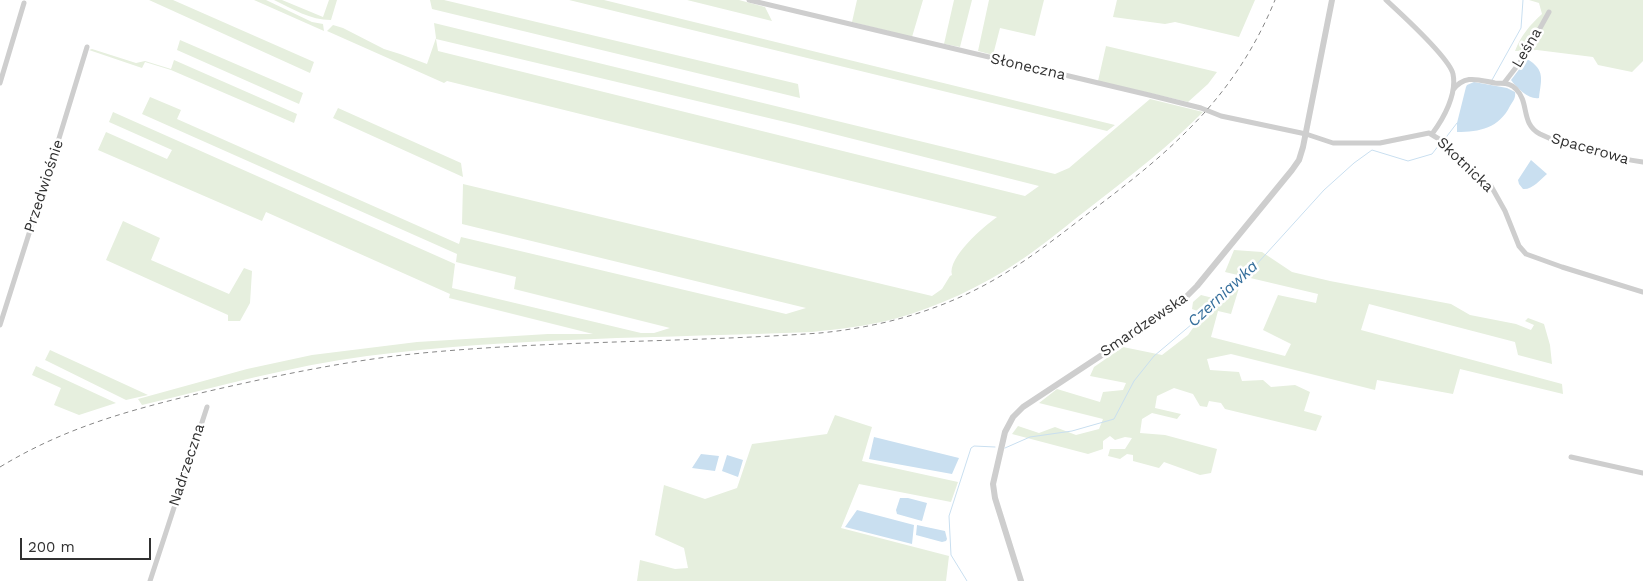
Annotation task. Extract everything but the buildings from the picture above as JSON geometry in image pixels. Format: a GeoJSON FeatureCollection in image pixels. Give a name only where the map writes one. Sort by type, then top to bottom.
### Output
{"type":"FeatureCollection","features":[{"type":"Feature","properties":{"kind":"street","name":"Słoneczna"},"geometry":{"type":"LineString","coordinates":[[749,0],[1149,95],[1200,108],[1221,116],[1306,134]]}},
{"type":"Feature","properties":{"kind":"street","name":"Smardzewska"},"geometry":{"type":"LineString","coordinates":[[1021,581],[995,498],[993,484],[1005,432],[1013,417],[1024,407],[1167,312],[1189,294],[1292,170],[1302,154],[1332,0]]}},
{"type":"Feature","properties":{"kind":"street"},"geometry":{"type":"LineString","coordinates":[[1386,0],[1450,66],[1453,90]]}},
{"type":"Feature","properties":{"kind":"street"},"geometry":{"type":"LineString","coordinates":[[0,83],[24,2]]}},
{"type":"Feature","properties":{"kind":"street","name":"Leśna"},"geometry":{"type":"LineString","coordinates":[[1504,83],[1524,57],[1549,12]]}},
{"type":"Feature","properties":{"kind":"street","name":"Przedwiośnie"},"geometry":{"type":"LineString","coordinates":[[0,325],[86,47]]}},
{"type":"Feature","properties":{"kind":"street"},"geometry":{"type":"LineString","coordinates":[[1432,134],[1441,122],[1453,90],[1459,83],[1473,78],[1504,83]]}},
{"type":"Feature","properties":{"kind":"street","name":"Spacerowa"},"geometry":{"type":"LineString","coordinates":[[1504,83],[1512,86],[1519,92],[1530,125],[1539,133],[1561,142],[1627,160],[1643,162]]}},
{"type":"Feature","properties":{"kind":"street","name":"Skotnicka"},"geometry":{"type":"LineString","coordinates":[[1306,134],[1333,143],[1353,144],[1380,143],[1425,133],[1432,134],[1491,186],[1505,211],[1521,249],[1526,254],[1643,292]]}},
{"type":"Feature","properties":{"kind":"street","name":"Nadrzeczna"},"geometry":{"type":"LineString","coordinates":[[150,581],[206,407]]}},
{"type":"Feature","properties":{"kind":"street"},"geometry":{"type":"LineString","coordinates":[[1570,456],[1643,473]]}},
{"type":"Feature","properties":{"kind":"green space"},"geometry":{"type":"Polygon","coordinates":[[[149,0],[173,0],[314,62],[310,73],[149,0]]]}},
{"type":"Feature","properties":{"kind":"green space"},"geometry":{"type":"Polygon","coordinates":[[[254,0],[266,0],[312,22],[323,24],[324,31],[254,0]]]}},
{"type":"Feature","properties":{"kind":"green space"},"geometry":{"type":"Polygon","coordinates":[[[274,0],[282,0],[323,17],[329,0],[337,0],[331,20],[323,20],[309,16],[274,0]]]}},
{"type":"Feature","properties":{"kind":"green space"},"geometry":{"type":"Polygon","coordinates":[[[430,0],[444,0],[798,84],[800,98],[432,9],[430,0]]]}},
{"type":"Feature","properties":{"kind":"green space"},"geometry":{"type":"Polygon","coordinates":[[[569,0],[604,0],[1115,125],[1107,131],[569,0]]]}},
{"type":"Feature","properties":{"kind":"green space"},"geometry":{"type":"Polygon","coordinates":[[[687,0],[739,0],[765,7],[772,21],[687,0]]]}},
{"type":"Feature","properties":{"kind":"green space"},"geometry":{"type":"Polygon","coordinates":[[[857,0],[923,0],[912,37],[852,22],[857,0]]]}},
{"type":"Feature","properties":{"kind":"green space"},"geometry":{"type":"Polygon","coordinates":[[[954,0],[972,0],[960,47],[944,44],[954,0]]]}},
{"type":"Feature","properties":{"kind":"green space"},"geometry":{"type":"Polygon","coordinates":[[[989,0],[1044,0],[1035,36],[1000,28],[993,55],[978,51],[989,0]]]}},
{"type":"Feature","properties":{"kind":"green space"},"geometry":{"type":"Polygon","coordinates":[[[1117,0],[1255,0],[1239,37],[1175,22],[1165,24],[1113,17],[1117,0]]]}},
{"type":"Feature","properties":{"kind":"green space"},"geometry":{"type":"Polygon","coordinates":[[[1529,0],[1643,0],[1643,61],[1632,72],[1598,65],[1593,57],[1537,50],[1515,51],[1526,31],[1542,14],[1539,3],[1529,0]]]}},
{"type":"Feature","properties":{"kind":"green space"},"geometry":{"type":"Polygon","coordinates":[[[434,23],[1055,174],[1069,168],[1150,99],[1203,112],[1177,137],[1136,171],[1047,242],[1018,262],[989,280],[958,295],[926,309],[894,319],[812,332],[533,342],[478,345],[367,356],[282,371],[142,405],[138,399],[247,369],[312,355],[417,342],[548,334],[593,334],[449,298],[450,294],[266,212],[262,221],[98,150],[106,132],[167,159],[172,150],[109,122],[113,112],[455,264],[452,288],[641,333],[654,333],[670,328],[514,289],[516,277],[456,262],[457,254],[142,114],[150,97],[181,110],[177,119],[459,244],[461,237],[786,314],[806,308],[462,224],[463,184],[932,296],[942,289],[952,275],[955,260],[968,243],[997,217],[447,81],[444,83],[327,31],[333,25],[343,28],[384,49],[427,64],[436,38],[434,23]],[[436,39],[438,51],[1025,196],[1039,186],[798,125],[436,39]]]}},
{"type":"Feature","properties":{"kind":"green space"},"geometry":{"type":"Polygon","coordinates":[[[180,40],[303,93],[299,104],[177,50],[180,40]]]}},
{"type":"Feature","properties":{"kind":"green space"},"geometry":{"type":"Polygon","coordinates":[[[1106,46],[1217,72],[1208,84],[1188,102],[1098,81],[1106,46]]]}},
{"type":"Feature","properties":{"kind":"green space"},"geometry":{"type":"Polygon","coordinates":[[[92,49],[136,63],[145,61],[171,69],[174,60],[297,114],[294,123],[171,70],[145,62],[142,68],[89,50],[92,49]]]}},
{"type":"Feature","properties":{"kind":"green space"},"geometry":{"type":"Polygon","coordinates":[[[338,108],[461,163],[463,177],[333,118],[338,108]]]}},
{"type":"Feature","properties":{"kind":"green space"},"geometry":{"type":"Polygon","coordinates":[[[123,221],[160,238],[151,260],[229,294],[244,268],[252,271],[250,303],[240,321],[228,321],[228,315],[106,260],[123,221]]]}},
{"type":"Feature","properties":{"kind":"green space"},"geometry":{"type":"Polygon","coordinates":[[[1234,250],[1262,252],[1292,272],[1451,304],[1470,315],[1516,324],[1531,330],[1534,325],[1525,321],[1528,318],[1544,324],[1550,345],[1552,364],[1518,355],[1515,342],[1369,304],[1361,330],[1562,384],[1563,394],[1460,369],[1453,394],[1377,380],[1375,390],[1231,354],[1207,359],[1210,370],[1239,372],[1242,381],[1263,380],[1271,387],[1295,385],[1310,392],[1304,411],[1322,416],[1316,431],[1225,409],[1221,403],[1209,401],[1207,407],[1200,406],[1193,394],[1174,388],[1157,396],[1155,408],[1181,414],[1177,419],[1152,413],[1142,419],[1140,433],[1165,435],[1217,449],[1211,473],[1200,475],[1164,462],[1159,468],[1133,461],[1133,455],[1127,454],[1120,459],[1108,456],[1110,449],[1125,449],[1132,438],[1125,437],[1115,440],[1110,436],[1103,441],[1103,449],[1088,454],[1012,434],[1018,426],[1039,433],[1055,427],[1076,435],[1099,429],[1103,419],[1039,403],[1057,389],[1100,402],[1103,392],[1123,390],[1126,383],[1090,376],[1094,367],[1123,347],[1162,355],[1188,335],[1201,322],[1200,312],[1192,309],[1193,302],[1201,295],[1213,298],[1230,288],[1239,288],[1231,314],[1218,311],[1211,337],[1285,356],[1291,344],[1263,330],[1278,295],[1316,303],[1318,294],[1225,272],[1234,250]]]}},
{"type":"Feature","properties":{"kind":"green space"},"geometry":{"type":"Polygon","coordinates":[[[50,350],[148,395],[126,400],[45,360],[50,350]]]}},
{"type":"Feature","properties":{"kind":"green space"},"geometry":{"type":"Polygon","coordinates":[[[36,366],[116,403],[79,415],[54,405],[61,388],[32,375],[36,366]]]}},
{"type":"Feature","properties":{"kind":"green space"},"geometry":{"type":"Polygon","coordinates":[[[835,415],[872,427],[862,461],[958,482],[951,502],[859,484],[841,528],[949,556],[946,581],[637,581],[640,560],[675,569],[688,568],[684,548],[655,535],[664,485],[705,499],[737,488],[752,444],[827,434],[835,415]]]}},
{"type":"Feature","properties":{"kind":"water"},"geometry":{"type":"Polygon","coordinates":[[[1527,59],[1540,71],[1539,98],[1527,95],[1511,80],[1527,59]]]}},
{"type":"Feature","properties":{"kind":"water"},"geometry":{"type":"Polygon","coordinates":[[[1474,82],[1507,88],[1515,92],[1515,98],[1506,113],[1494,124],[1481,130],[1457,132],[1457,123],[1466,87],[1474,82]]]}},
{"type":"Feature","properties":{"kind":"water"},"geometry":{"type":"Polygon","coordinates":[[[1531,160],[1547,174],[1533,186],[1523,189],[1518,180],[1531,160]]]}},
{"type":"Feature","properties":{"kind":"water"},"geometry":{"type":"Polygon","coordinates":[[[874,437],[959,458],[952,474],[869,459],[874,437]]]}},
{"type":"Feature","properties":{"kind":"water"},"geometry":{"type":"Polygon","coordinates":[[[701,454],[719,456],[715,471],[692,468],[701,454]]]}},
{"type":"Feature","properties":{"kind":"water"},"geometry":{"type":"Polygon","coordinates":[[[727,455],[743,460],[738,477],[722,471],[727,455]]]}},
{"type":"Feature","properties":{"kind":"water"},"geometry":{"type":"Polygon","coordinates":[[[900,498],[927,503],[922,521],[897,514],[896,510],[900,498]]]}},
{"type":"Feature","properties":{"kind":"water"},"geometry":{"type":"Polygon","coordinates":[[[857,510],[914,525],[912,544],[845,527],[857,510]]]}},
{"type":"Feature","properties":{"kind":"water"},"geometry":{"type":"Polygon","coordinates":[[[917,525],[945,531],[946,541],[942,542],[916,535],[917,525]]]}},
{"type":"Feature","properties":{"kind":"waterway","name":"Czerniawka"},"geometry":{"type":"LineString","coordinates":[[1492,80],[1521,28],[1523,0]]}},
{"type":"Feature","properties":{"kind":"waterway"},"geometry":{"type":"LineString","coordinates":[[1444,140],[1457,123]]}},
{"type":"Feature","properties":{"kind":"waterway","name":"Czerniawka"},"geometry":{"type":"LineString","coordinates":[[1005,448],[1030,437],[1072,431],[1114,419],[1134,381],[1154,356],[1236,287],[1324,190],[1354,163],[1372,150],[1408,161],[1432,154],[1439,145]]}},
{"type":"Feature","properties":{"kind":"waterway","name":"Czerniawka"},"geometry":{"type":"LineString","coordinates":[[967,581],[951,555],[949,516],[971,448],[974,446],[995,447]]}},
{"type":"Feature","properties":{"kind":"railway"},"geometry":{"type":"LineString","coordinates":[[0,467],[49,441],[99,421],[205,392],[328,366],[378,358],[455,350],[820,333],[865,327],[930,309],[972,292],[1019,264],[1123,187],[1176,142],[1200,118],[1242,64],[1275,0]]}}]}
